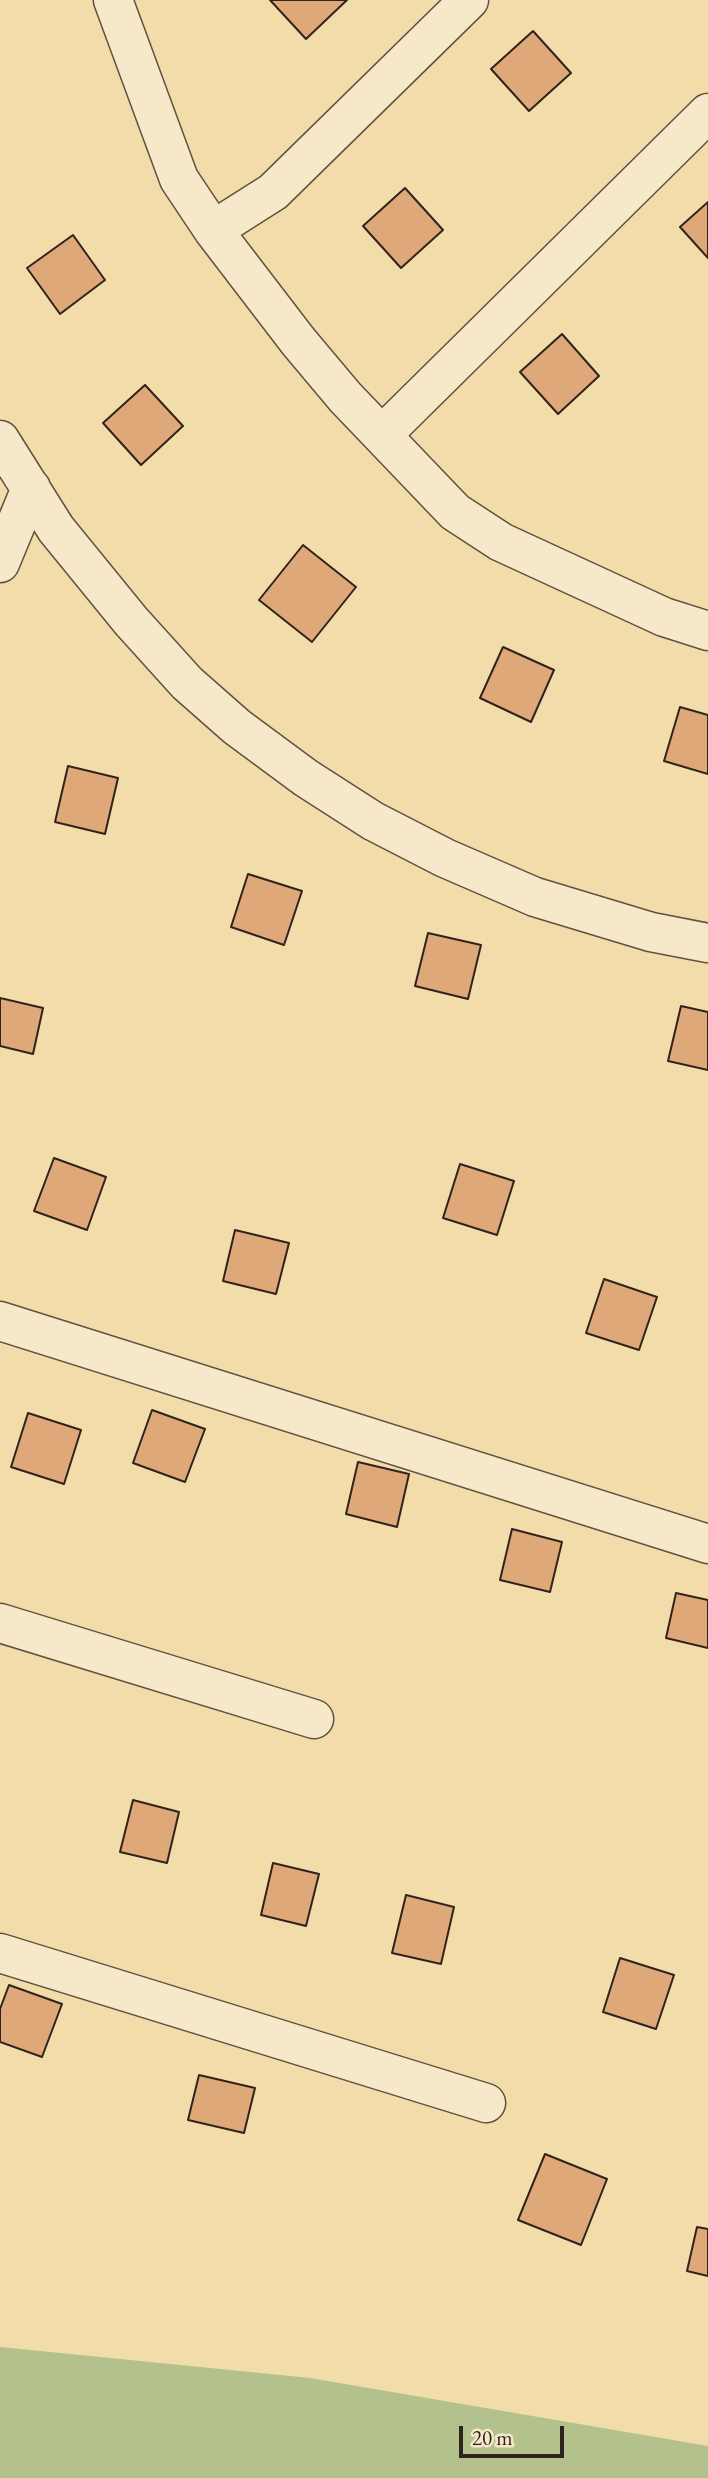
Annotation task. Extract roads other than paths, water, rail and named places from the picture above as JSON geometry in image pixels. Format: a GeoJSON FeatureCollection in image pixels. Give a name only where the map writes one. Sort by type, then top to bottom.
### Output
{"type":"FeatureCollection","features":[{"type":"Feature","properties":{"kind":"street"},"geometry":{"type":"LineString","coordinates":[[113,0],[179,179],[213,230],[298,341],[345,397],[455,512],[501,542],[664,617],[708,631]]}},
{"type":"Feature","properties":{"kind":"street"},"geometry":{"type":"LineString","coordinates":[[213,230],[274,192],[469,0]]}},
{"type":"Feature","properties":{"kind":"street"},"geometry":{"type":"LineString","coordinates":[[382,435],[708,113]]}},
{"type":"Feature","properties":{"kind":"street"},"geometry":{"type":"LineString","coordinates":[[0,440],[55,529],[131,621],[187,683],[237,727],[306,778],[373,821],[445,859],[535,897],[651,932],[708,943]]}},
{"type":"Feature","properties":{"kind":"street"},"geometry":{"type":"LineString","coordinates":[[0,563],[31,488]]}},
{"type":"Feature","properties":{"kind":"street"},"geometry":{"type":"LineString","coordinates":[[0,1321],[708,1544]]}},
{"type":"Feature","properties":{"kind":"street"},"geometry":{"type":"LineString","coordinates":[[0,1623],[314,1719]]}},
{"type":"Feature","properties":{"kind":"street"},"geometry":{"type":"LineString","coordinates":[[0,1953],[485,2103]]}}]}
